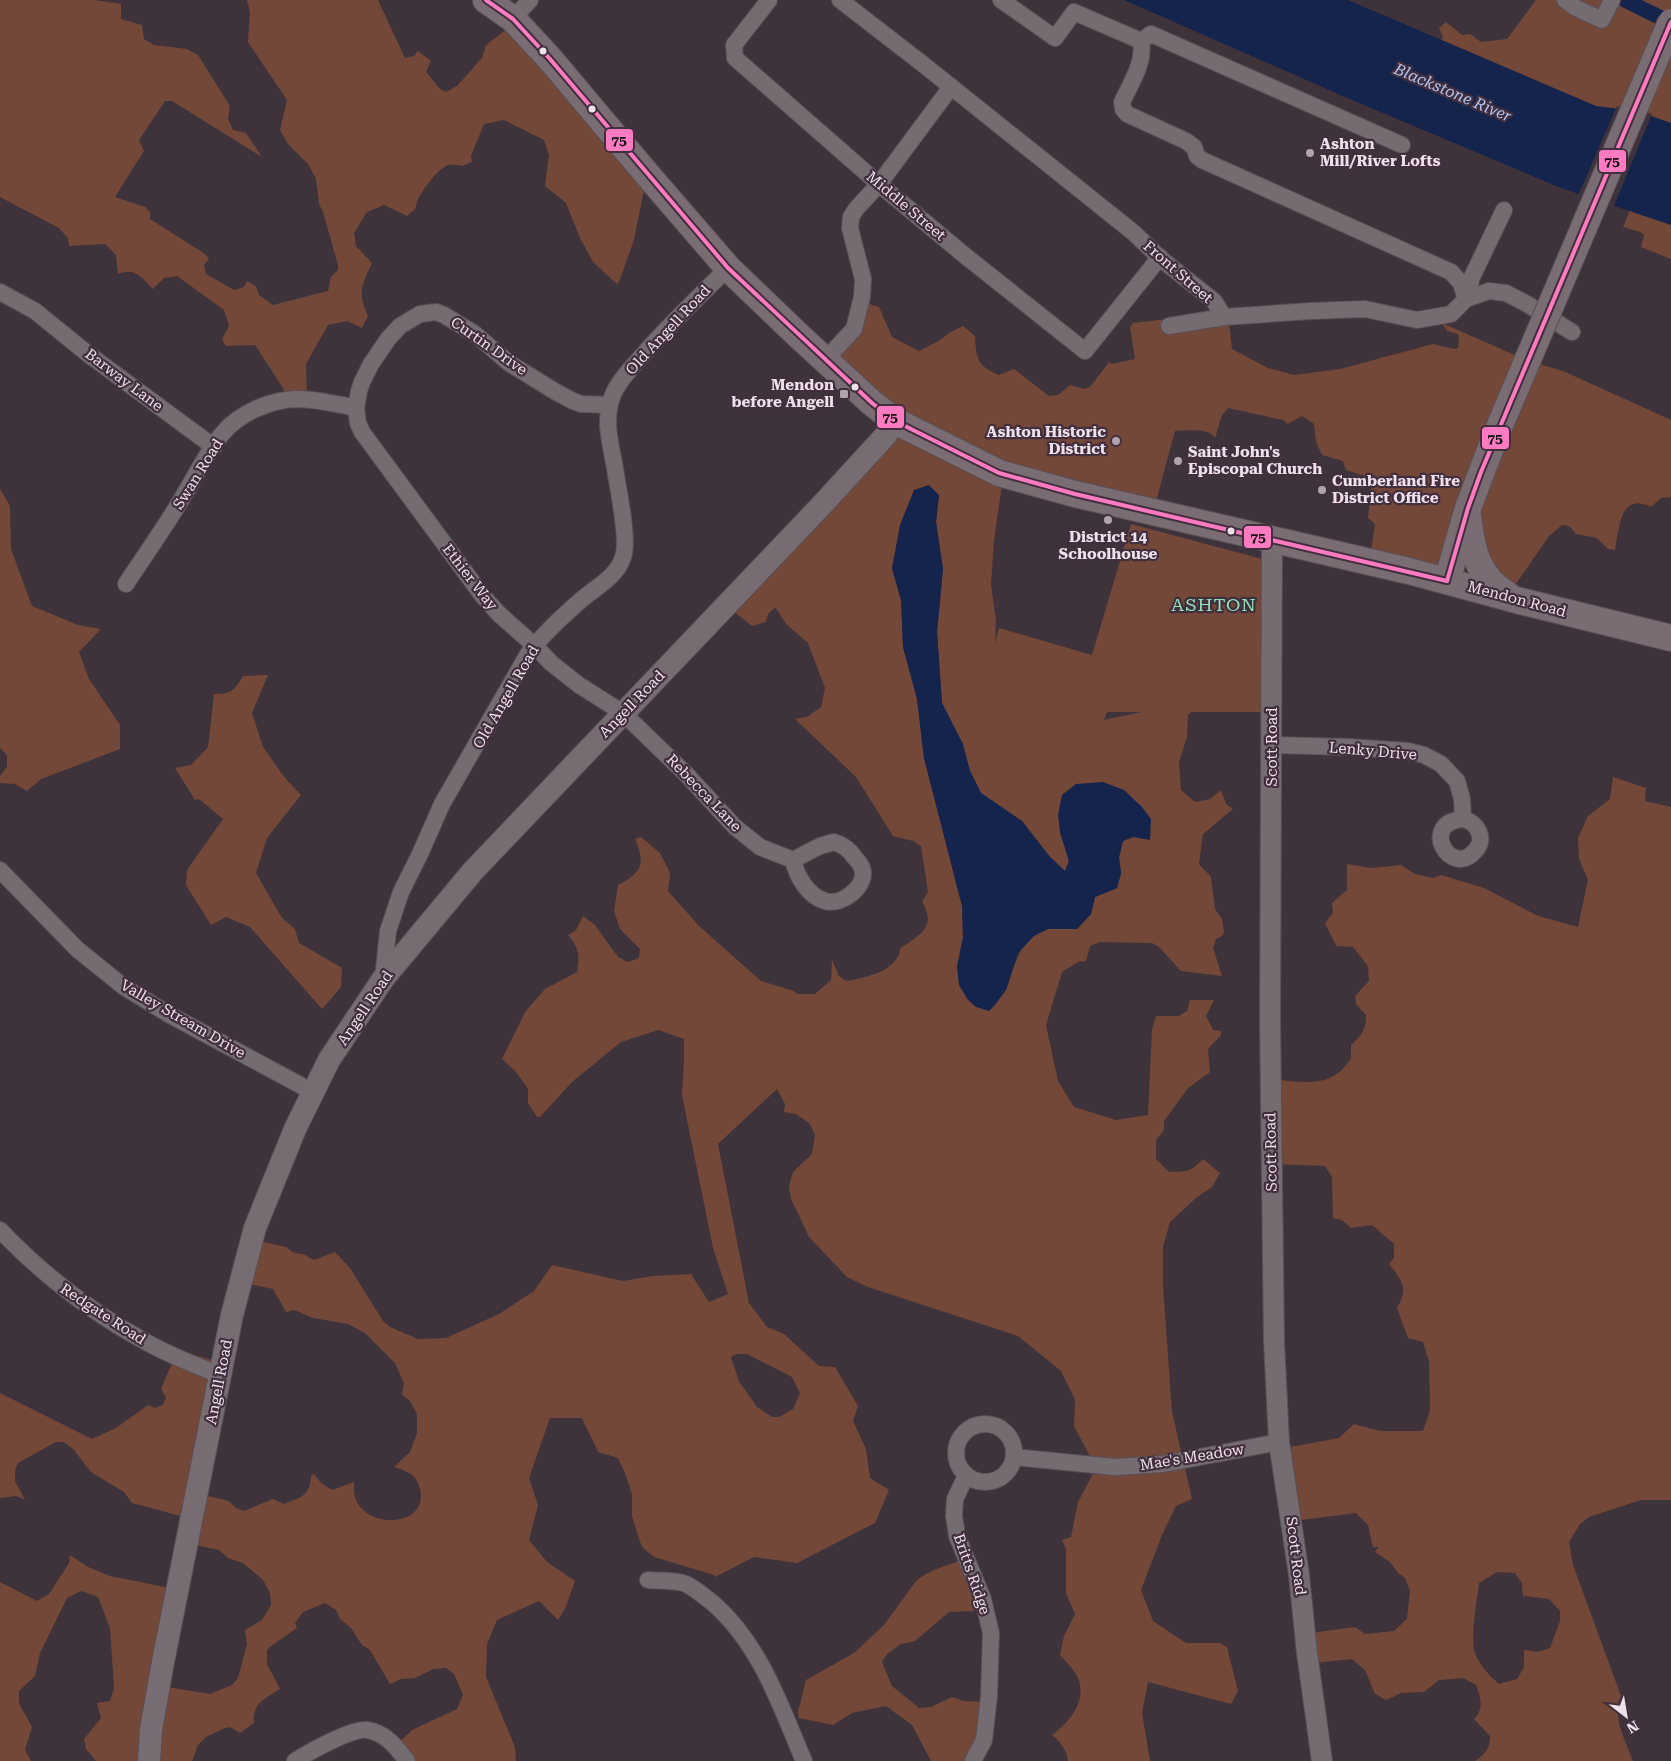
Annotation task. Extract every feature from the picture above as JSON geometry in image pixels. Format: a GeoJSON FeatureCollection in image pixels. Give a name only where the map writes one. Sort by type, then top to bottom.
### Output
{"type":"FeatureCollection","features":[{"type":"Feature","properties":{"kind":"main road","name":"Mendon Road"},"geometry":{"type":"LineString","coordinates":[[486,0],[513,19],[550,59],[728,268],[825,360],[895,422],[999,473],[1075,494],[1447,581],[1671,638]]}},
{"type":"Feature","properties":{"kind":"main road"},"geometry":{"type":"LineString","coordinates":[[1447,581],[1468,508],[1495,437],[1671,22]]}},
{"type":"Feature","properties":{"kind":"main road","name":"Angell Road"},"geometry":{"type":"LineString","coordinates":[[149,1761],[163,1662],[232,1315],[256,1228],[276,1175],[329,1060],[383,979],[473,871],[819,508],[886,435],[895,422]]}},
{"type":"Feature","properties":{"kind":"main road"},"geometry":{"type":"LineString","coordinates":[[1468,508],[1473,547],[1482,572],[1497,587],[1520,601]]}},
{"type":"Feature","properties":{"kind":"street"},"geometry":{"type":"LineString","coordinates":[[513,19],[530,0]]}},
{"type":"Feature","properties":{"kind":"street","name":"Middle Street"},"geometry":{"type":"LineString","coordinates":[[769,0],[734,45],[734,58],[879,184],[1085,351],[1160,258]]}},
{"type":"Feature","properties":{"kind":"street","name":"Front Street"},"geometry":{"type":"LineString","coordinates":[[840,0],[951,86],[1134,233],[1160,258],[1214,301],[1224,317],[1244,314],[1365,309],[1417,320],[1451,314],[1466,299],[1489,291],[1506,293],[1572,332]]}},
{"type":"Feature","properties":{"kind":"street"},"geometry":{"type":"LineString","coordinates":[[1001,0],[1055,38],[1074,12],[1141,41]]}},
{"type":"Feature","properties":{"kind":"street"},"geometry":{"type":"LineString","coordinates":[[1565,0],[1576,8],[1602,20],[1610,4]]}},
{"type":"Feature","properties":{"kind":"street"},"geometry":{"type":"LineString","coordinates":[[1141,41],[1151,34],[1402,145]]}},
{"type":"Feature","properties":{"kind":"street"},"geometry":{"type":"LineString","coordinates":[[1141,41],[1143,51],[1140,62],[1122,102],[1122,109],[1128,114],[1186,141],[1194,147],[1197,156],[1202,160],[1451,272],[1461,283],[1466,299]]}},
{"type":"Feature","properties":{"kind":"street"},"geometry":{"type":"LineString","coordinates":[[825,360],[854,329],[862,297],[863,279],[850,228],[851,217],[879,184],[951,86]]}},
{"type":"Feature","properties":{"kind":"street"},"geometry":{"type":"LineString","coordinates":[[1466,299],[1472,277],[1504,210]]}},
{"type":"Feature","properties":{"kind":"street","name":"Old Angell Road"},"geometry":{"type":"LineString","coordinates":[[383,979],[388,931],[401,892],[442,804],[534,646],[546,632],[582,599],[605,581],[623,559],[624,531],[608,424],[609,405],[614,392],[622,379],[659,336],[728,268]]}},
{"type":"Feature","properties":{"kind":"street","name":"Barway Lane"},"geometry":{"type":"LineString","coordinates":[[0,292],[35,312],[88,354],[214,447]]}},
{"type":"Feature","properties":{"kind":"street","name":"Curtin Drive"},"geometry":{"type":"LineString","coordinates":[[356,408],[362,382],[371,364],[388,339],[406,321],[420,314],[436,312],[475,334],[510,363],[556,392],[581,404],[609,405]]}},
{"type":"Feature","properties":{"kind":"street"},"geometry":{"type":"LineString","coordinates":[[1169,326],[1224,317]]}},
{"type":"Feature","properties":{"kind":"street","name":"Swan Road"},"geometry":{"type":"LineString","coordinates":[[126,584],[172,516],[222,433],[238,419],[268,404],[295,399],[356,408]]}},
{"type":"Feature","properties":{"kind":"street","name":"Ethier Way"},"geometry":{"type":"LineString","coordinates":[[356,408],[362,432],[499,614],[551,663],[623,713]]}},
{"type":"Feature","properties":{"kind":"street","name":"Scott Road"},"geometry":{"type":"LineString","coordinates":[[1272,540],[1270,1059],[1274,1341],[1279,1442],[1299,1575],[1322,1761]]}},
{"type":"Feature","properties":{"kind":"street","name":"Rebecca Lane"},"geometry":{"type":"LineString","coordinates":[[623,713],[686,774],[735,827],[760,847],[793,860]]}},
{"type":"Feature","properties":{"kind":"street","name":"Lenky Drive"},"geometry":{"type":"LineString","coordinates":[[1272,745],[1408,751],[1424,756],[1440,764],[1457,780],[1462,799],[1463,819]]}},
{"type":"Feature","properties":{"kind":"street","name":"Valley Stream Drive"},"geometry":{"type":"LineString","coordinates":[[0,870],[76,949],[124,987],[170,1015],[313,1092]]}},
{"type":"Feature","properties":{"kind":"street","name":"Redgate Road"},"geometry":{"type":"LineString","coordinates":[[0,1230],[38,1268],[88,1306],[149,1344],[221,1376]]}},
{"type":"Feature","properties":{"kind":"street"},"geometry":{"type":"LineString","coordinates":[[980,1424],[994,1425],[1006,1432],[1013,1443],[1014,1457],[1010,1469],[1001,1478],[990,1482],[977,1482],[966,1476],[958,1465],[955,1452],[959,1439],[968,1429],[980,1424]]}},
{"type":"Feature","properties":{"kind":"street","name":"Mae's Meadow"},"geometry":{"type":"LineString","coordinates":[[1014,1457],[1115,1467],[1163,1464],[1279,1442]]}},
{"type":"Feature","properties":{"kind":"street","name":"Britts Ridge"},"geometry":{"type":"LineString","coordinates":[[966,1476],[955,1499],[954,1516],[957,1536],[983,1599],[991,1633],[989,1696],[984,1740],[973,1761]]}},
{"type":"Feature","properties":{"kind":"street"},"geometry":{"type":"LineString","coordinates":[[648,1580],[685,1584],[706,1597],[723,1612],[742,1635],[760,1662],[804,1761]]}},
{"type":"Feature","properties":{"kind":"street"},"geometry":{"type":"LineString","coordinates":[[296,1761],[334,1740],[360,1730],[369,1730],[393,1744],[407,1761]]}},
{"type":"Feature","properties":{"kind":"shaded area"},"geometry":{"type":"Polygon","coordinates":[[[0,0],[95,0],[121,4],[121,19],[142,25],[144,39],[154,45],[187,49],[198,55],[230,106],[228,119],[233,130],[246,133],[262,157],[172,101],[165,101],[139,140],[144,151],[115,197],[145,207],[150,212],[150,219],[205,254],[209,259],[204,265],[206,274],[234,290],[244,287],[247,281],[256,286],[259,295],[273,305],[328,291],[331,277],[338,270],[338,265],[319,204],[316,179],[308,164],[288,144],[280,130],[287,100],[248,42],[250,12],[247,0],[378,0],[405,58],[414,56],[418,51],[431,61],[426,72],[440,89],[446,92],[457,86],[482,58],[486,45],[511,26],[647,175],[634,240],[619,282],[617,284],[593,262],[580,238],[566,203],[545,186],[549,155],[544,140],[504,120],[484,124],[471,156],[472,162],[462,166],[454,164],[442,169],[422,192],[416,208],[407,216],[384,205],[367,212],[354,233],[356,246],[372,263],[362,289],[363,301],[368,316],[362,328],[347,321],[328,325],[306,364],[307,399],[287,399],[283,388],[255,345],[226,346],[222,339],[229,326],[224,310],[177,276],[164,278],[153,289],[137,274],[124,272],[118,274],[116,255],[105,244],[69,246],[68,238],[59,228],[0,197],[0,0]]]}},
{"type":"Feature","properties":{"kind":"shaded area"},"geometry":{"type":"Polygon","coordinates":[[[1536,0],[1671,0],[1671,133],[1635,123],[1440,46],[1443,37],[1439,28],[1446,22],[1462,35],[1470,34],[1481,42],[1507,39],[1536,0]]]}},
{"type":"Feature","properties":{"kind":"shaded area"},"geometry":{"type":"Polygon","coordinates":[[[1631,208],[1671,214],[1671,259],[1641,247],[1644,235],[1623,227],[1631,208]]]}},
{"type":"Feature","properties":{"kind":"shaded area"},"geometry":{"type":"Polygon","coordinates":[[[859,301],[879,307],[892,337],[919,351],[963,326],[975,336],[977,356],[982,365],[999,375],[1014,369],[1049,396],[1058,395],[1070,385],[1084,389],[1090,387],[1109,362],[1112,364],[1135,359],[1130,327],[1133,323],[1228,313],[1232,349],[1268,368],[1294,375],[1340,369],[1433,344],[1454,349],[1458,348],[1458,334],[1447,331],[1442,323],[1528,361],[1563,371],[1671,420],[1671,497],[1661,498],[1651,507],[1641,503],[1633,504],[1627,508],[1620,523],[1615,550],[1608,549],[1597,538],[1576,534],[1569,526],[1562,525],[1549,536],[1511,591],[1472,547],[1436,577],[1370,558],[1375,524],[1368,518],[1372,482],[1365,476],[1346,470],[1343,461],[1322,455],[1316,442],[1314,424],[1302,416],[1288,424],[1283,420],[1228,408],[1222,415],[1215,438],[1202,431],[1175,431],[1154,509],[1004,470],[994,541],[991,585],[996,620],[995,643],[999,628],[1092,655],[1131,524],[1262,559],[1265,712],[1191,712],[1188,715],[1187,737],[1179,762],[1181,790],[1195,802],[1210,799],[1221,790],[1226,804],[1233,809],[1203,834],[1199,864],[1211,877],[1215,909],[1222,919],[1224,932],[1222,936],[1216,939],[1213,948],[1222,976],[1181,971],[1159,947],[1152,943],[1100,942],[1090,946],[1086,961],[1078,962],[1062,972],[1046,1025],[1058,1081],[1074,1107],[1116,1120],[1148,1115],[1152,1030],[1156,1016],[1179,1016],[1187,1011],[1190,1000],[1214,1000],[1206,1016],[1213,1030],[1221,1031],[1221,1035],[1208,1049],[1210,1072],[1188,1088],[1164,1121],[1164,1130],[1156,1140],[1156,1159],[1169,1172],[1188,1170],[1195,1167],[1203,1159],[1220,1173],[1212,1187],[1197,1197],[1170,1222],[1163,1247],[1163,1286],[1172,1412],[1192,1499],[1176,1506],[1162,1535],[1141,1590],[1153,1621],[1186,1643],[1220,1643],[1227,1647],[1238,1691],[1231,1704],[1148,1682],[1142,1713],[1150,1761],[1068,1761],[1063,1746],[1052,1735],[1064,1725],[1074,1712],[1078,1705],[1081,1689],[1076,1674],[1060,1655],[1064,1636],[1075,1614],[1066,1593],[1066,1549],[1062,1540],[1071,1537],[1078,1502],[1096,1468],[1074,1426],[1075,1400],[1061,1371],[1018,1336],[868,1287],[847,1277],[809,1237],[791,1199],[789,1186],[793,1172],[812,1154],[815,1135],[810,1124],[796,1114],[784,1112],[785,1104],[777,1089],[718,1144],[749,1303],[767,1327],[784,1334],[819,1366],[835,1367],[858,1406],[853,1421],[866,1449],[870,1478],[889,1490],[875,1523],[797,1563],[754,1557],[715,1577],[714,1575],[654,1557],[643,1548],[632,1516],[632,1494],[618,1458],[598,1452],[582,1418],[550,1418],[529,1478],[538,1505],[529,1540],[547,1562],[575,1581],[565,1609],[558,1620],[539,1601],[497,1620],[487,1644],[486,1677],[515,1747],[516,1761],[409,1761],[396,1745],[412,1730],[457,1709],[463,1695],[454,1674],[446,1668],[433,1669],[415,1678],[401,1679],[390,1684],[370,1650],[362,1645],[351,1628],[340,1619],[336,1610],[325,1603],[303,1612],[295,1623],[297,1628],[267,1650],[267,1664],[280,1689],[257,1706],[254,1723],[240,1733],[230,1727],[206,1737],[198,1745],[192,1761],[96,1761],[86,1749],[84,1739],[101,1718],[97,1703],[110,1701],[114,1688],[110,1628],[98,1597],[81,1591],[67,1598],[40,1653],[35,1676],[19,1691],[19,1703],[32,1727],[25,1750],[31,1761],[0,1761],[0,1582],[37,1601],[49,1594],[69,1563],[70,1555],[88,1567],[110,1576],[174,1589],[161,1686],[210,1694],[232,1685],[238,1678],[247,1644],[245,1630],[262,1620],[271,1605],[270,1593],[263,1580],[243,1563],[228,1558],[219,1550],[185,1543],[188,1518],[132,1503],[124,1492],[91,1472],[73,1449],[64,1442],[56,1442],[18,1463],[15,1470],[15,1481],[25,1500],[17,1496],[0,1498],[0,1393],[92,1439],[116,1428],[148,1405],[155,1408],[163,1405],[166,1397],[161,1389],[177,1351],[218,1362],[195,1493],[229,1501],[236,1508],[244,1511],[273,1499],[284,1504],[304,1495],[309,1488],[311,1476],[314,1474],[321,1483],[332,1490],[354,1482],[355,1497],[360,1507],[380,1519],[391,1520],[412,1514],[419,1506],[421,1495],[414,1477],[394,1467],[410,1452],[417,1433],[417,1414],[410,1401],[402,1395],[404,1383],[395,1363],[365,1333],[348,1324],[313,1318],[294,1310],[286,1312],[273,1289],[239,1282],[251,1239],[286,1247],[294,1253],[303,1254],[314,1260],[335,1252],[350,1268],[383,1321],[390,1327],[418,1339],[446,1338],[499,1314],[534,1291],[552,1265],[623,1281],[653,1276],[691,1274],[709,1302],[728,1294],[713,1248],[682,1095],[684,1039],[658,1030],[621,1042],[572,1082],[540,1117],[537,1117],[528,1103],[528,1089],[517,1073],[502,1059],[525,1012],[545,989],[577,972],[578,952],[568,935],[576,930],[583,916],[595,925],[618,957],[628,962],[639,958],[640,949],[620,929],[614,911],[618,885],[637,872],[640,867],[640,855],[635,839],[641,837],[660,853],[670,873],[668,891],[699,926],[761,981],[794,991],[797,994],[815,994],[831,980],[832,960],[839,976],[846,981],[862,978],[887,968],[898,957],[900,949],[919,935],[927,925],[928,918],[922,902],[928,892],[921,846],[913,841],[893,836],[856,777],[795,719],[807,717],[821,707],[825,688],[808,643],[787,625],[775,607],[768,614],[766,622],[752,626],[723,603],[896,426],[821,353],[848,324],[859,301]],[[914,490],[892,569],[901,600],[903,647],[917,699],[924,758],[962,906],[963,937],[957,967],[1006,990],[1020,953],[1032,937],[1039,932],[1049,929],[1077,929],[1091,914],[1095,897],[1117,888],[1121,873],[1119,857],[1123,841],[1133,837],[1151,819],[1060,832],[1069,861],[1065,871],[1050,857],[1022,821],[981,793],[970,771],[962,744],[942,703],[937,632],[943,569],[936,522],[939,495],[914,490]],[[1107,712],[1104,720],[1141,712],[1107,712]],[[747,1354],[732,1356],[731,1358],[739,1381],[757,1407],[772,1417],[779,1417],[793,1409],[800,1393],[792,1377],[747,1354]]]}},
{"type":"Feature","properties":{"kind":"shaded area"},"geometry":{"type":"Polygon","coordinates":[[[0,489],[10,506],[11,549],[32,606],[78,625],[101,629],[79,652],[89,679],[120,725],[120,749],[41,779],[27,791],[15,784],[0,783],[0,776],[7,767],[7,755],[0,748],[0,489]]]}},
{"type":"Feature","properties":{"kind":"shaded area"},"geometry":{"type":"Polygon","coordinates":[[[268,675],[252,713],[263,747],[285,778],[301,795],[267,838],[256,873],[282,918],[295,929],[299,943],[342,968],[341,987],[322,1009],[250,927],[226,917],[211,925],[186,885],[187,870],[223,819],[199,799],[195,800],[175,768],[191,765],[208,747],[214,694],[224,694],[232,691],[243,676],[268,675]]]}},
{"type":"Feature","properties":{"kind":"shaded area"},"geometry":{"type":"Polygon","coordinates":[[[1613,777],[1646,788],[1645,801],[1671,807],[1671,1500],[1641,1500],[1589,1517],[1580,1524],[1569,1542],[1573,1565],[1621,1696],[1618,1703],[1619,1720],[1623,1737],[1633,1761],[1475,1761],[1486,1751],[1490,1736],[1474,1719],[1481,1703],[1476,1685],[1463,1678],[1439,1680],[1424,1692],[1401,1693],[1386,1700],[1375,1694],[1365,1670],[1352,1659],[1314,1663],[1311,1633],[1355,1627],[1365,1634],[1394,1631],[1407,1619],[1410,1591],[1405,1578],[1398,1573],[1390,1562],[1375,1552],[1379,1547],[1373,1547],[1368,1525],[1356,1513],[1293,1521],[1285,1448],[1339,1438],[1354,1424],[1380,1431],[1423,1431],[1430,1411],[1429,1361],[1423,1342],[1408,1338],[1397,1308],[1403,1295],[1403,1289],[1400,1280],[1389,1264],[1394,1258],[1394,1244],[1372,1225],[1351,1228],[1342,1220],[1333,1218],[1332,1177],[1325,1166],[1275,1164],[1272,1079],[1314,1082],[1331,1077],[1340,1072],[1351,1059],[1351,1045],[1361,1035],[1364,1028],[1366,1015],[1356,1004],[1355,996],[1369,981],[1368,966],[1353,947],[1336,946],[1325,923],[1333,913],[1332,903],[1347,890],[1347,864],[1371,868],[1401,865],[1415,874],[1433,878],[1441,875],[1484,888],[1538,916],[1578,927],[1588,880],[1579,859],[1578,838],[1588,816],[1610,799],[1613,777]],[[1497,1572],[1479,1583],[1474,1619],[1473,1638],[1475,1653],[1488,1674],[1499,1684],[1517,1679],[1524,1667],[1524,1650],[1538,1652],[1550,1648],[1560,1621],[1560,1611],[1549,1599],[1523,1596],[1522,1583],[1515,1573],[1497,1572]]]}},
{"type":"Feature","properties":{"kind":"shaded area"},"geometry":{"type":"Polygon","coordinates":[[[966,1559],[981,1594],[974,1611],[949,1612],[915,1641],[901,1644],[887,1654],[882,1662],[892,1686],[919,1708],[931,1707],[952,1697],[964,1701],[984,1702],[982,1733],[969,1761],[931,1761],[912,1725],[886,1706],[852,1713],[833,1725],[799,1718],[798,1712],[806,1680],[854,1653],[884,1625],[916,1581],[934,1570],[966,1559]]]}},
{"type":"Feature","properties":{"kind":"water","name":"Blackstone River"},"geometry":{"type":"Polygon","coordinates":[[[1124,0],[1348,0],[1596,106],[1637,111],[1671,123],[1671,225],[1561,188],[1345,97],[1124,0]]]}},
{"type":"Feature","properties":{"kind":"water"},"geometry":{"type":"Polygon","coordinates":[[[929,485],[939,495],[936,522],[943,569],[937,632],[942,703],[963,744],[970,771],[981,793],[1022,821],[1050,857],[1065,871],[1069,861],[1060,832],[1058,815],[1062,795],[1076,784],[1103,782],[1124,790],[1142,807],[1151,819],[1150,840],[1133,837],[1123,841],[1119,857],[1121,873],[1117,888],[1095,897],[1091,914],[1077,929],[1048,929],[1034,936],[1018,953],[1006,990],[989,1011],[976,1007],[968,1000],[959,985],[957,967],[963,937],[962,906],[924,758],[917,699],[903,647],[901,600],[892,568],[900,525],[914,490],[929,485]]]}},
{"type":"Feature","properties":{"kind":"pier"},"geometry":{"type":"Polygon","coordinates":[[[1617,106],[1638,109],[1652,114],[1613,208],[1578,196],[1617,106]]]}},
{"type":"Feature","properties":{"kind":"waterway"},"geometry":{"type":"LineString","coordinates":[[1625,0],[1671,23]]}},
{"type":"Feature","properties":{"kind":"transit line","name":"75"},"geometry":{"type":"LineString","coordinates":[[486,0],[513,19],[550,59],[728,268],[872,403],[895,421],[999,473],[1075,494],[1447,581]]}},
{"type":"Feature","properties":{"kind":"transit line","name":"75"},"geometry":{"type":"LineString","coordinates":[[1447,581],[1468,508],[1481,472],[1671,22]]}},
{"type":"Feature","properties":{"kind":"place","name":"Ashton Mill/River Lofts"},"geometry":{"type":"Point","coordinates":[1310,153]}},
{"type":"Feature","properties":{"kind":"place","name":"Mendon before Angell"},"geometry":{"type":"Point","coordinates":[844,394]}},
{"type":"Feature","properties":{"kind":"place","name":"Ashton Historic District"},"geometry":{"type":"Point","coordinates":[1116,441]}},
{"type":"Feature","properties":{"kind":"place","name":"Saint John's Episcopal Church"},"geometry":{"type":"Point","coordinates":[1178,461]}},
{"type":"Feature","properties":{"kind":"place","name":"Cumberland Fire District Office"},"geometry":{"type":"Point","coordinates":[1322,490]}},
{"type":"Feature","properties":{"kind":"place","name":"District 14 Schoolhouse"},"geometry":{"type":"Point","coordinates":[1108,520]}},
{"type":"Feature","properties":{"kind":"district","name":"ASHTON"},"geometry":{"type":"Point","coordinates":[1214,605]}}]}
